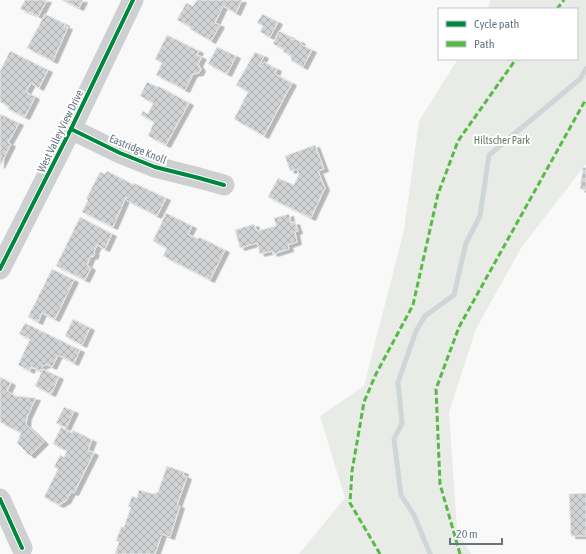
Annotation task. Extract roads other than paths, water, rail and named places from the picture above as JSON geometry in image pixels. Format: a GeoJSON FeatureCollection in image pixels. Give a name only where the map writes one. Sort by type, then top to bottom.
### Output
{"type":"FeatureCollection","features":[{"type":"Feature","properties":{"kind":"street","name":"West Valley View Drive"},"geometry":{"type":"LineString","coordinates":[[0,269],[71,129],[133,0]]}},
{"type":"Feature","properties":{"kind":"street","name":"Eastridge Knoll"},"geometry":{"type":"LineString","coordinates":[[71,129],[120,153],[155,167],[224,185]]}},
{"type":"Feature","properties":{"kind":"street"},"geometry":{"type":"LineString","coordinates":[[0,499],[22,548]]}},
{"type":"Feature","properties":{"kind":"waterway"},"geometry":{"type":"LineString","coordinates":[[430,554],[414,515],[401,495],[394,439],[402,423],[398,382],[416,331],[425,316],[454,295],[466,243],[480,216],[489,155],[580,79],[586,69]]}},
{"type":"Feature","properties":{"kind":"park label","name":"Hiltscher Park"},"geometry":{"type":"Point","coordinates":[502,140]}}]}
